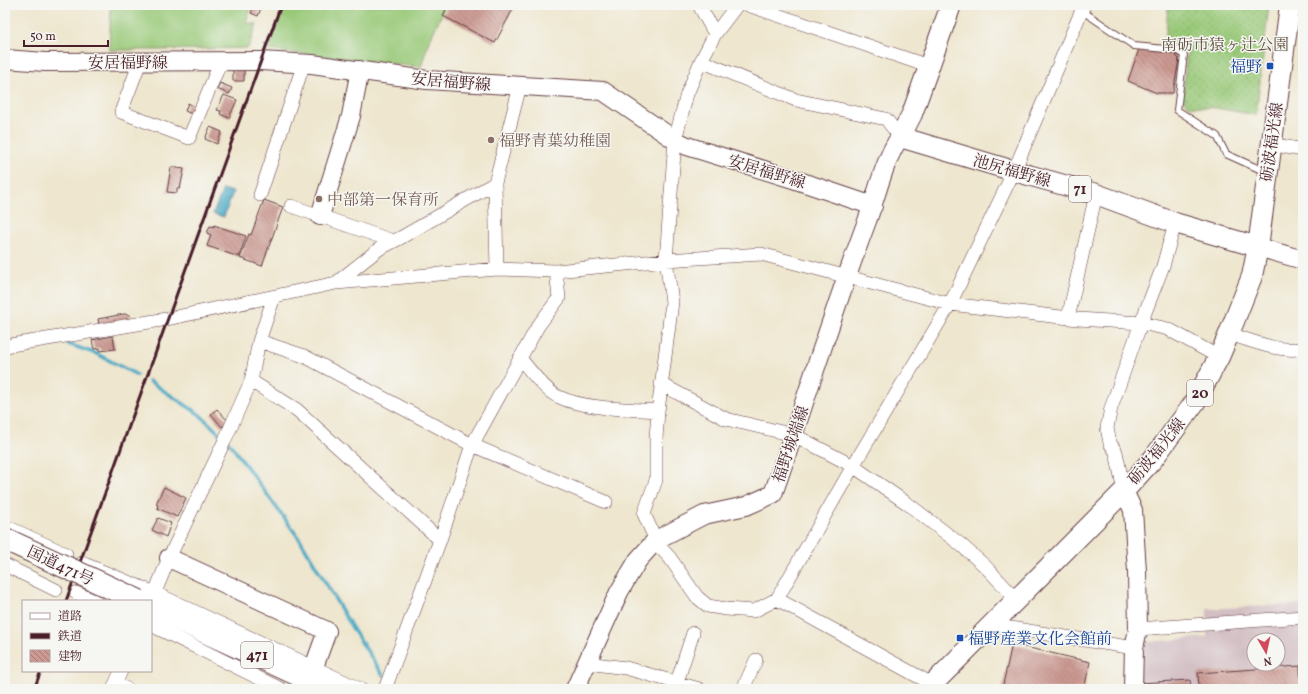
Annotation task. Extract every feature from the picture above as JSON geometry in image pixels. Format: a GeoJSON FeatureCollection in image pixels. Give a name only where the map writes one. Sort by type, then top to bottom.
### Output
{"type":"FeatureCollection","features":[{"type":"Feature","properties":{"kind":"highway","name":"国道471号"},"geometry":{"type":"LineString","coordinates":[[5,539],[147,600]]}},
{"type":"Feature","properties":{"kind":"highway","name":"国道471号"},"geometry":{"type":"LineString","coordinates":[[152,603],[184,622],[329,689]]}},
{"type":"Feature","properties":{"kind":"main road"},"geometry":{"type":"LineString","coordinates":[[900,137],[912,114],[951,5]]}},
{"type":"Feature","properties":{"kind":"main road","name":"砺波福光線"},"geometry":{"type":"LineString","coordinates":[[930,687],[1017,600],[1153,459],[1195,402],[1219,357],[1252,276],[1258,247],[1290,5]]}},
{"type":"Feature","properties":{"kind":"main road","name":"安居福野線"},"geometry":{"type":"LineString","coordinates":[[5,59],[45,62],[260,61],[360,70],[426,80],[603,91],[675,140],[687,146],[873,206]]}},
{"type":"Feature","properties":{"kind":"main road"},"geometry":{"type":"LineString","coordinates":[[320,216],[352,116],[360,70]]}},
{"type":"Feature","properties":{"kind":"main road","name":"池尻福野線"},"geometry":{"type":"LineString","coordinates":[[900,137],[1096,194],[1175,223],[1258,247]]}},
{"type":"Feature","properties":{"kind":"main road","name":"福野城端線"},"geometry":{"type":"LineString","coordinates":[[575,689],[619,592],[638,560],[656,540],[704,515],[746,506],[773,494],[846,277],[873,206],[892,148],[900,137]]}},
{"type":"Feature","properties":{"kind":"main road"},"geometry":{"type":"LineString","coordinates":[[1258,247],[1303,260]]}},
{"type":"Feature","properties":{"kind":"main road"},"geometry":{"type":"LineString","coordinates":[[1124,490],[1132,510],[1137,571],[1138,629],[1134,648],[1133,689]]}},
{"type":"Feature","properties":{"kind":"main road"},"geometry":{"type":"LineString","coordinates":[[170,558],[327,631],[314,667]]}},
{"type":"Feature","properties":{"kind":"street"},"geometry":{"type":"LineString","coordinates":[[699,5],[715,34]]}},
{"type":"Feature","properties":{"kind":"street"},"geometry":{"type":"LineString","coordinates":[[737,5],[715,34],[701,61],[688,94],[675,140],[666,260],[672,302],[658,411],[656,480],[644,514],[656,540],[697,597],[708,606],[754,611],[777,599],[853,466],[950,304],[1014,171],[1082,7]]}},
{"type":"Feature","properties":{"kind":"street"},"geometry":{"type":"LineString","coordinates":[[748,5],[928,66]]}},
{"type":"Feature","properties":{"kind":"street"},"geometry":{"type":"LineString","coordinates":[[140,62],[121,112],[189,138],[221,61]]}},
{"type":"Feature","properties":{"kind":"street"},"geometry":{"type":"LineString","coordinates":[[701,61],[796,100],[886,119],[900,137]]}},
{"type":"Feature","properties":{"kind":"street"},"geometry":{"type":"LineString","coordinates":[[260,194],[304,64]]}},
{"type":"Feature","properties":{"kind":"street"},"geometry":{"type":"LineString","coordinates":[[497,269],[495,183],[520,86]]}},
{"type":"Feature","properties":{"kind":"street"},"geometry":{"type":"LineString","coordinates":[[1271,144],[1303,150]]}},
{"type":"Feature","properties":{"kind":"street"},"geometry":{"type":"LineString","coordinates":[[336,283],[379,249],[495,183]]}},
{"type":"Feature","properties":{"kind":"street"},"geometry":{"type":"LineString","coordinates":[[1068,318],[1096,194]]}},
{"type":"Feature","properties":{"kind":"street"},"geometry":{"type":"LineString","coordinates":[[291,206],[393,241]]}},
{"type":"Feature","properties":{"kind":"street"},"geometry":{"type":"LineString","coordinates":[[1124,490],[1116,452],[1110,443],[1107,428],[1111,408],[1141,323],[1164,266],[1175,223]]}},
{"type":"Feature","properties":{"kind":"street"},"geometry":{"type":"LineString","coordinates":[[5,346],[167,319],[336,283],[497,269],[556,271],[666,260],[761,254],[950,304],[1068,318],[1141,323],[1168,330],[1219,357]]}},
{"type":"Feature","properties":{"kind":"street"},"geometry":{"type":"LineString","coordinates":[[385,689],[440,540],[472,446],[538,326],[559,298],[556,271]]}},
{"type":"Feature","properties":{"kind":"street"},"geometry":{"type":"LineString","coordinates":[[149,600],[226,438],[251,381],[259,341],[274,297]]}},
{"type":"Feature","properties":{"kind":"street"},"geometry":{"type":"LineString","coordinates":[[1229,334],[1277,348],[1296,350],[1303,348]]}},
{"type":"Feature","properties":{"kind":"street"},"geometry":{"type":"LineString","coordinates":[[259,341],[304,356],[472,446],[606,502]]}},
{"type":"Feature","properties":{"kind":"street"},"geometry":{"type":"LineString","coordinates":[[520,358],[533,375],[557,397],[579,404],[658,411]]}},
{"type":"Feature","properties":{"kind":"street"},"geometry":{"type":"LineString","coordinates":[[251,381],[297,410],[440,540]]}},
{"type":"Feature","properties":{"kind":"street"},"geometry":{"type":"LineString","coordinates":[[661,384],[726,419],[794,435],[853,466],[908,504],[960,544],[985,566],[1017,600]]}},
{"type":"Feature","properties":{"kind":"street"},"geometry":{"type":"LineString","coordinates":[[5,526],[66,554]]}},
{"type":"Feature","properties":{"kind":"street"},"geometry":{"type":"LineString","coordinates":[[82,563],[147,600]]}},
{"type":"Feature","properties":{"kind":"street"},"geometry":{"type":"LineString","coordinates":[[5,565],[56,590]]}},
{"type":"Feature","properties":{"kind":"street"},"geometry":{"type":"LineString","coordinates":[[76,593],[92,600]]}},
{"type":"Feature","properties":{"kind":"street"},"geometry":{"type":"LineString","coordinates":[[777,599],[930,687]]}},
{"type":"Feature","properties":{"kind":"street"},"geometry":{"type":"LineString","coordinates":[[152,602],[314,667],[360,689]]}},
{"type":"Feature","properties":{"kind":"street"},"geometry":{"type":"LineString","coordinates":[[1138,629],[1303,617]]}},
{"type":"Feature","properties":{"kind":"street"},"geometry":{"type":"LineString","coordinates":[[152,625],[281,689]]}},
{"type":"Feature","properties":{"kind":"street"},"geometry":{"type":"LineString","coordinates":[[992,625],[1134,648]]}},
{"type":"Feature","properties":{"kind":"street"},"geometry":{"type":"LineString","coordinates":[[677,682],[693,633]]}},
{"type":"Feature","properties":{"kind":"street"},"geometry":{"type":"LineString","coordinates":[[743,689],[756,660]]}},
{"type":"Feature","properties":{"kind":"street"},"geometry":{"type":"LineString","coordinates":[[587,663],[626,668],[699,689]]}},
{"type":"Feature","properties":{"kind":"street"},"geometry":{"type":"LineString","coordinates":[[119,687],[121,672]]}},
{"type":"Feature","properties":{"kind":"lane"},"geometry":{"type":"LineString","coordinates":[[1082,7],[1134,46],[1176,50],[1184,55],[1177,110],[1217,136],[1226,154],[1267,172]]}},
{"type":"Feature","properties":{"kind":"shaded area"},"geometry":{"type":"Polygon","coordinates":[[[1303,604],[1303,689],[1137,689],[1135,643],[1207,637],[1207,609],[1303,604]]]}},
{"type":"Feature","properties":{"kind":"green space"},"geometry":{"type":"Polygon","coordinates":[[[111,5],[252,5],[246,23],[257,24],[248,48],[109,50],[111,5]]]}},
{"type":"Feature","properties":{"kind":"green space"},"geometry":{"type":"Polygon","coordinates":[[[285,5],[446,5],[428,44],[421,67],[268,50],[285,5]]]}},
{"type":"Feature","properties":{"kind":"green space","name":"南砺市猿ヶ辻公園"},"geometry":{"type":"Polygon","coordinates":[[[1168,5],[1269,5],[1256,115],[1216,108],[1189,106],[1183,99],[1187,53],[1178,47],[1165,46],[1168,5]]]}},
{"type":"Feature","properties":{"kind":"water"},"geometry":{"type":"Polygon","coordinates":[[[223,189],[233,192],[224,217],[213,214],[223,189]]]}},
{"type":"Feature","properties":{"kind":"building"},"geometry":{"type":"Polygon","coordinates":[[[255,5],[262,5],[258,16],[251,13],[255,5]]]}},
{"type":"Feature","properties":{"kind":"building"},"geometry":{"type":"Polygon","coordinates":[[[448,5],[515,5],[495,43],[443,16],[448,5]]]}},
{"type":"Feature","properties":{"kind":"building"},"geometry":{"type":"Polygon","coordinates":[[[1139,49],[1172,52],[1179,59],[1173,93],[1157,93],[1128,81],[1139,49]]]}},
{"type":"Feature","properties":{"kind":"building"},"geometry":{"type":"Polygon","coordinates":[[[233,66],[244,66],[244,81],[233,81],[233,66]]]}},
{"type":"Feature","properties":{"kind":"building"},"geometry":{"type":"Polygon","coordinates":[[[220,83],[232,88],[229,94],[217,89],[220,83]]]}},
{"type":"Feature","properties":{"kind":"building"},"geometry":{"type":"Polygon","coordinates":[[[224,95],[237,100],[229,118],[220,114],[221,111],[217,110],[224,95]]]}},
{"type":"Feature","properties":{"kind":"building"},"geometry":{"type":"Polygon","coordinates":[[[188,103],[197,108],[194,115],[185,111],[188,103]]]}},
{"type":"Feature","properties":{"kind":"building"},"geometry":{"type":"Polygon","coordinates":[[[210,127],[222,132],[217,144],[205,139],[210,127]]]}},
{"type":"Feature","properties":{"kind":"building"},"geometry":{"type":"Polygon","coordinates":[[[171,167],[184,169],[180,189],[177,188],[177,193],[167,192],[171,167]]]}},
{"type":"Feature","properties":{"kind":"building"},"geometry":{"type":"Polygon","coordinates":[[[264,200],[283,207],[262,266],[240,258],[249,234],[251,235],[264,200]]]}},
{"type":"Feature","properties":{"kind":"building"},"geometry":{"type":"Polygon","coordinates":[[[214,225],[246,236],[239,257],[207,246],[211,235],[207,233],[210,226],[214,227],[214,225]]]}},
{"type":"Feature","properties":{"kind":"building"},"geometry":{"type":"Polygon","coordinates":[[[124,314],[130,315],[132,323],[100,329],[98,319],[124,314]]]}},
{"type":"Feature","properties":{"kind":"building"},"geometry":{"type":"Polygon","coordinates":[[[113,336],[115,349],[100,351],[100,348],[94,349],[92,340],[113,336]]]}},
{"type":"Feature","properties":{"kind":"building"},"geometry":{"type":"Polygon","coordinates":[[[217,409],[228,421],[222,427],[211,414],[217,409]]]}},
{"type":"Feature","properties":{"kind":"building"},"geometry":{"type":"Polygon","coordinates":[[[164,487],[186,498],[177,517],[157,508],[158,505],[156,504],[164,487]]]}},
{"type":"Feature","properties":{"kind":"building"},"geometry":{"type":"Polygon","coordinates":[[[158,518],[171,523],[166,537],[152,530],[158,518]]]}},
{"type":"Feature","properties":{"kind":"building"},"geometry":{"type":"Polygon","coordinates":[[[1012,644],[1090,662],[1084,689],[1002,689],[1012,644]]]}},
{"type":"Feature","properties":{"kind":"building"},"geometry":{"type":"Polygon","coordinates":[[[1300,666],[1301,689],[1199,689],[1198,673],[1246,670],[1246,672],[1286,672],[1286,667],[1300,666]]]}},
{"type":"Feature","properties":{"kind":"building"},"geometry":{"type":"Polygon","coordinates":[[[1190,680],[1191,689],[1140,689],[1140,683],[1190,680]]]}},
{"type":"Feature","properties":{"kind":"waterway"},"geometry":{"type":"LineString","coordinates":[[68,344],[97,354],[137,375]]}},
{"type":"Feature","properties":{"kind":"waterway"},"geometry":{"type":"LineString","coordinates":[[149,381],[199,414],[223,437]]}},
{"type":"Feature","properties":{"kind":"waterway"},"geometry":{"type":"LineString","coordinates":[[228,441],[301,541],[354,631],[383,675]]}},
{"type":"Feature","properties":{"kind":"railway"},"geometry":{"type":"LineString","coordinates":[[66,600],[281,5]]}},
{"type":"Feature","properties":{"kind":"railway"},"geometry":{"type":"LineString","coordinates":[[34,689],[41,672]]}},
{"type":"Feature","properties":{"kind":"place","name":"福野"},"geometry":{"type":"Point","coordinates":[1270,66]}},
{"type":"Feature","properties":{"kind":"place","name":"福野青葉幼稚園"},"geometry":{"type":"Point","coordinates":[491,140]}},
{"type":"Feature","properties":{"kind":"place","name":"中部第一保育所"},"geometry":{"type":"Point","coordinates":[319,199]}},
{"type":"Feature","properties":{"kind":"place","name":"福野産業文化会館前"},"geometry":{"type":"Point","coordinates":[960,638]}}]}
